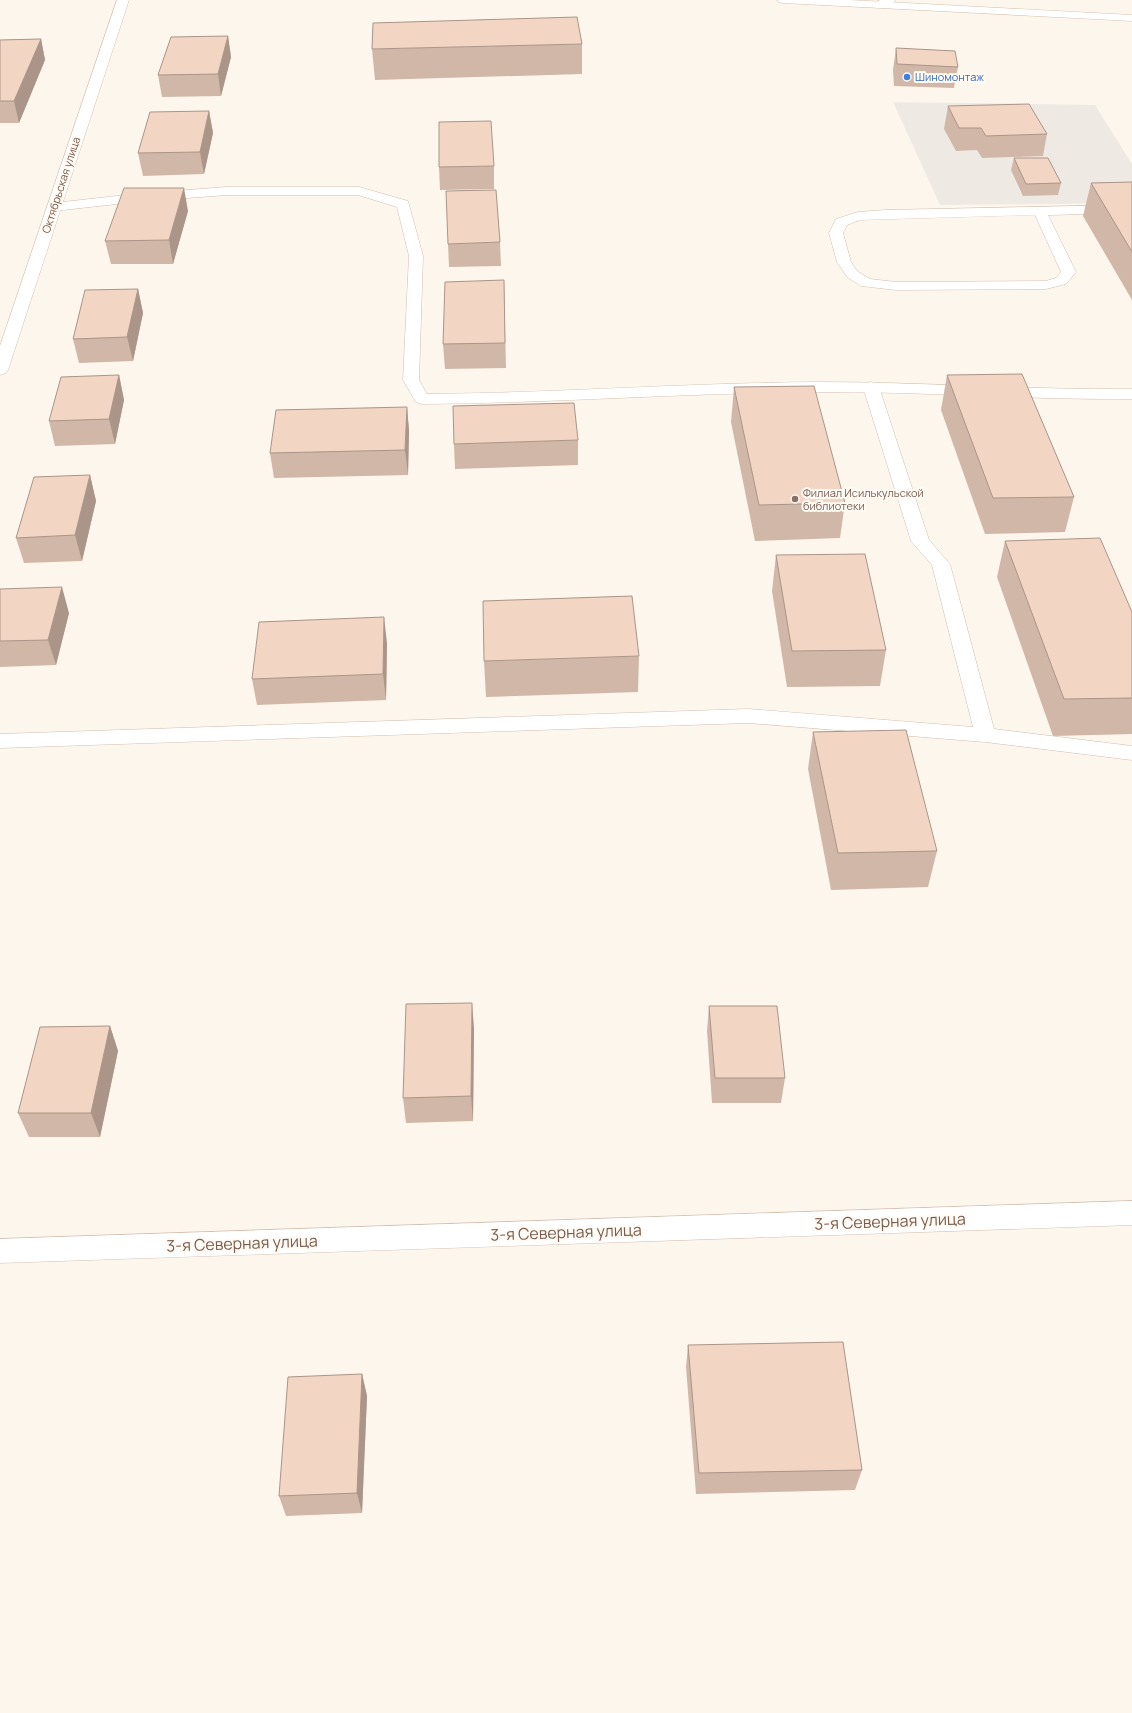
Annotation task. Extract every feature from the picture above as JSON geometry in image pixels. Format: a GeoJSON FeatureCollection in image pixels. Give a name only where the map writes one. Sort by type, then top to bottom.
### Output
{"type":"FeatureCollection","features":[{"type":"Feature","properties":{"kind":"street","name":"Октябрьская улица"},"geometry":{"type":"LineString","coordinates":[[0,370],[123,0]]}},
{"type":"Feature","properties":{"kind":"street"},"geometry":{"type":"LineString","coordinates":[[783,0],[1132,18]]}},
{"type":"Feature","properties":{"kind":"street"},"geometry":{"type":"LineString","coordinates":[[878,5],[890,0]]}},
{"type":"Feature","properties":{"kind":"street"},"geometry":{"type":"LineString","coordinates":[[54,207],[135,198],[227,191],[359,191],[403,204],[416,256],[411,380],[422,399],[500,399],[696,390],[871,387],[1087,395],[1132,394]]}},
{"type":"Feature","properties":{"kind":"street"},"geometry":{"type":"LineString","coordinates":[[1040,212],[1069,272],[1061,281],[1046,285],[896,286],[866,283],[852,274],[844,262],[836,233],[841,222],[858,216],[886,214],[1132,209]]}},
{"type":"Feature","properties":{"kind":"street"},"geometry":{"type":"LineString","coordinates":[[871,387],[920,540],[941,564],[985,735]]}},
{"type":"Feature","properties":{"kind":"street"},"geometry":{"type":"LineString","coordinates":[[0,741],[748,716],[985,735],[1132,753]]}},
{"type":"Feature","properties":{"kind":"street","name":"3-я Северная улица"},"geometry":{"type":"LineString","coordinates":[[0,1251],[1132,1213]]}},
{"type":"Feature","properties":{"kind":"shaded area"},"geometry":{"type":"Polygon","coordinates":[[[893,102],[1095,105],[1132,164],[1132,203],[940,205],[893,102]]]}},
{"type":"Feature","properties":{"kind":"building"},"geometry":{"type":"Polygon","coordinates":[[[577,17],[582,44],[372,49],[373,23],[577,17]]]}},
{"type":"Feature","properties":{"kind":"building"},"geometry":{"type":"Polygon","coordinates":[[[228,36],[218,74],[158,75],[171,37],[228,36]]]}},
{"type":"Feature","properties":{"kind":"building"},"geometry":{"type":"Polygon","coordinates":[[[41,39],[14,101],[0,101],[0,40],[41,39]]]}},
{"type":"Feature","properties":{"kind":"building"},"geometry":{"type":"Polygon","coordinates":[[[896,48],[955,51],[958,67],[897,64],[896,48]]]}},
{"type":"Feature","properties":{"kind":"building"},"geometry":{"type":"Polygon","coordinates":[[[1029,104],[1047,134],[986,136],[981,128],[959,128],[948,106],[1029,104]]]}},
{"type":"Feature","properties":{"kind":"building"},"geometry":{"type":"Polygon","coordinates":[[[209,111],[200,152],[138,153],[150,112],[209,111]]]}},
{"type":"Feature","properties":{"kind":"building"},"geometry":{"type":"Polygon","coordinates":[[[491,121],[494,166],[439,167],[439,122],[491,121]]]}},
{"type":"Feature","properties":{"kind":"building"},"geometry":{"type":"Polygon","coordinates":[[[1014,158],[1048,158],[1061,183],[1026,184],[1014,158]]]}},
{"type":"Feature","properties":{"kind":"building"},"geometry":{"type":"Polygon","coordinates":[[[1132,182],[1132,252],[1091,183],[1132,182]]]}},
{"type":"Feature","properties":{"kind":"building"},"geometry":{"type":"Polygon","coordinates":[[[124,188],[184,188],[169,240],[105,241],[124,188]]]}},
{"type":"Feature","properties":{"kind":"building"},"geometry":{"type":"Polygon","coordinates":[[[496,190],[500,242],[448,244],[446,191],[496,190]]]}},
{"type":"Feature","properties":{"kind":"building"},"geometry":{"type":"Polygon","coordinates":[[[504,280],[505,343],[443,344],[445,282],[504,280]]]}},
{"type":"Feature","properties":{"kind":"building"},"geometry":{"type":"Polygon","coordinates":[[[138,289],[127,337],[73,339],[85,290],[138,289]]]}},
{"type":"Feature","properties":{"kind":"building"},"geometry":{"type":"Polygon","coordinates":[[[1022,374],[1074,497],[993,498],[947,375],[1022,374]]]}},
{"type":"Feature","properties":{"kind":"building"},"geometry":{"type":"Polygon","coordinates":[[[119,375],[109,419],[49,421],[61,377],[119,375]]]}},
{"type":"Feature","properties":{"kind":"building"},"geometry":{"type":"Polygon","coordinates":[[[814,386],[845,503],[759,505],[734,387],[814,386]]]}},
{"type":"Feature","properties":{"kind":"building"},"geometry":{"type":"Polygon","coordinates":[[[574,403],[578,440],[454,444],[453,406],[574,403]]]}},
{"type":"Feature","properties":{"kind":"building"},"geometry":{"type":"Polygon","coordinates":[[[407,407],[405,450],[270,453],[276,410],[407,407]]]}},
{"type":"Feature","properties":{"kind":"building"},"geometry":{"type":"Polygon","coordinates":[[[90,475],[75,535],[16,538],[34,477],[90,475]]]}},
{"type":"Feature","properties":{"kind":"building"},"geometry":{"type":"Polygon","coordinates":[[[1100,538],[1132,612],[1132,698],[1064,699],[1005,541],[1100,538]]]}},
{"type":"Feature","properties":{"kind":"building"},"geometry":{"type":"Polygon","coordinates":[[[865,554],[886,650],[792,651],[776,555],[865,554]]]}},
{"type":"Feature","properties":{"kind":"building"},"geometry":{"type":"Polygon","coordinates":[[[62,587],[48,640],[0,641],[0,589],[62,587]]]}},
{"type":"Feature","properties":{"kind":"building"},"geometry":{"type":"Polygon","coordinates":[[[632,596],[639,656],[484,661],[483,601],[632,596]]]}},
{"type":"Feature","properties":{"kind":"building"},"geometry":{"type":"Polygon","coordinates":[[[384,617],[383,674],[252,679],[259,622],[384,617]]]}},
{"type":"Feature","properties":{"kind":"building"},"geometry":{"type":"Polygon","coordinates":[[[906,730],[937,851],[838,853],[813,732],[906,730]]]}},
{"type":"Feature","properties":{"kind":"building"},"geometry":{"type":"Polygon","coordinates":[[[472,1003],[471,1096],[403,1098],[406,1004],[472,1003]]]}},
{"type":"Feature","properties":{"kind":"building"},"geometry":{"type":"Polygon","coordinates":[[[709,1006],[777,1006],[785,1078],[715,1078],[709,1006]]]}},
{"type":"Feature","properties":{"kind":"building"},"geometry":{"type":"Polygon","coordinates":[[[110,1026],[91,1113],[18,1113],[40,1027],[110,1026]]]}},
{"type":"Feature","properties":{"kind":"building"},"geometry":{"type":"Polygon","coordinates":[[[843,1342],[862,1470],[699,1473],[688,1345],[843,1342]]]}},
{"type":"Feature","properties":{"kind":"building"},"geometry":{"type":"Polygon","coordinates":[[[362,1374],[357,1493],[279,1496],[288,1377],[362,1374]]]}},
{"type":"Feature","properties":{"kind":"place","name":"Шиномонтаж"},"geometry":{"type":"Point","coordinates":[907,77]}},
{"type":"Feature","properties":{"kind":"place","name":"Филиал Исилькульской библиотеки"},"geometry":{"type":"Point","coordinates":[795,499]}}]}
